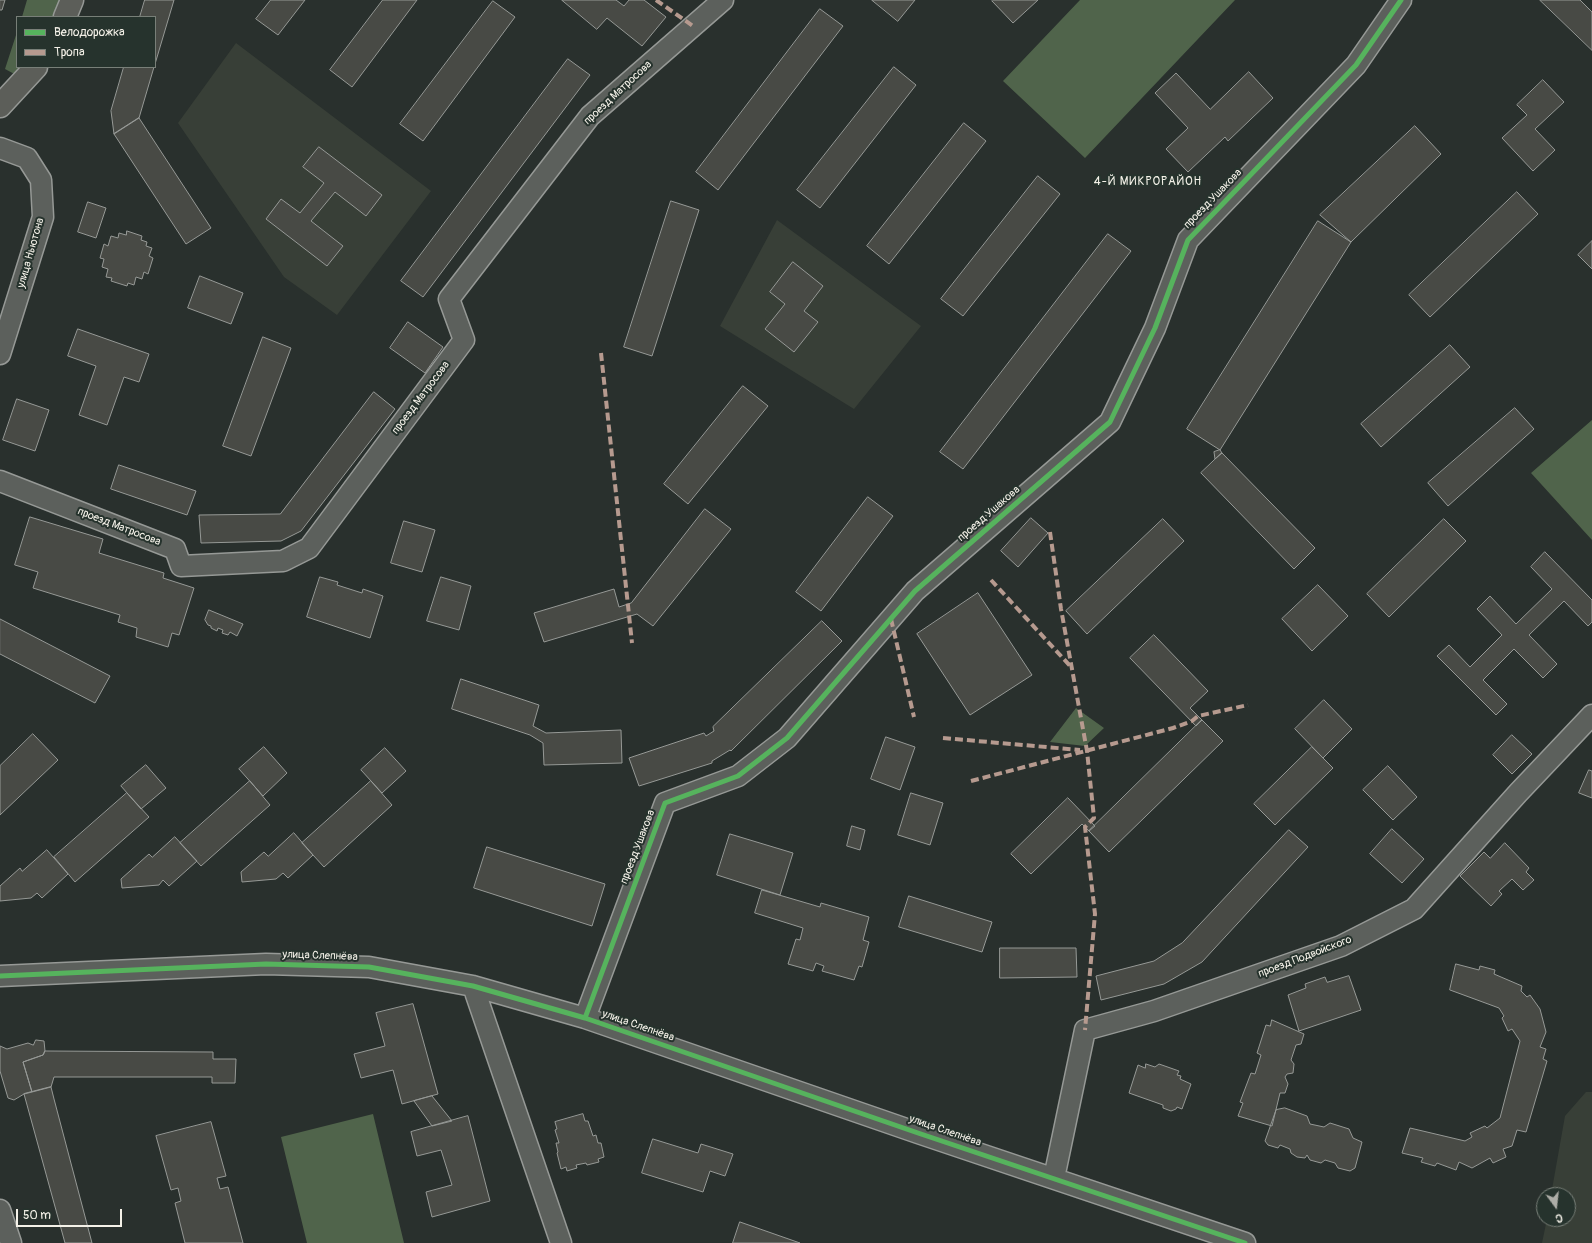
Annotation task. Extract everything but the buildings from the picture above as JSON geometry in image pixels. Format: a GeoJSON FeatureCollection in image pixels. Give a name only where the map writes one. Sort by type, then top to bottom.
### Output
{"type":"FeatureCollection","features":[{"type":"Feature","properties":{"kind":"main road"},"geometry":{"type":"LineString","coordinates":[[65,16],[72,0]]}},
{"type":"Feature","properties":{"kind":"main road"},"geometry":{"type":"LineString","coordinates":[[0,106],[35,68]]}},
{"type":"Feature","properties":{"kind":"street","name":"проезд Матросова"},"geometry":{"type":"LineString","coordinates":[[0,481],[175,549],[181,566],[283,561],[309,548],[464,340],[449,300],[454,293],[590,116],[722,0]]}},
{"type":"Feature","properties":{"kind":"street","name":"проезд Ушакова"},"geometry":{"type":"LineString","coordinates":[[585,1018],[665,802],[738,776],[787,738],[915,591],[1110,422],[1155,328],[1188,240],[1356,65],[1401,0]]}},
{"type":"Feature","properties":{"kind":"street","name":"улица Ньютона"},"geometry":{"type":"LineString","coordinates":[[0,148],[27,158],[41,180],[43,217],[0,354]]}},
{"type":"Feature","properties":{"kind":"street","name":"проезд Подвойского"},"geometry":{"type":"LineString","coordinates":[[1054,1178],[1085,1030],[1154,1011],[1341,946],[1414,909],[1518,793],[1592,715]]}},
{"type":"Feature","properties":{"kind":"street","name":"улица Слепнёва"},"geometry":{"type":"LineString","coordinates":[[0,976],[292,964],[369,967],[473,986],[585,1018],[918,1133],[1245,1243]]}},
{"type":"Feature","properties":{"kind":"street"},"geometry":{"type":"LineString","coordinates":[[473,986],[561,1243]]}},
{"type":"Feature","properties":{"kind":"street"},"geometry":{"type":"LineString","coordinates":[[0,1210],[11,1243]]}},
{"type":"Feature","properties":{"kind":"shaded area"},"geometry":{"type":"Polygon","coordinates":[[[236,43],[431,191],[337,315],[284,277],[178,123],[236,43]]]}},
{"type":"Feature","properties":{"kind":"shaded area"},"geometry":{"type":"Polygon","coordinates":[[[777,220],[921,326],[854,409],[720,326],[777,220]]]}},
{"type":"Feature","properties":{"kind":"shaded area"},"geometry":{"type":"Polygon","coordinates":[[[1586,1092],[1592,1092],[1592,1243],[1542,1243],[1545,1227],[1576,1227],[1576,1187],[1552,1187],[1565,1116],[1586,1092]]]}},
{"type":"Feature","properties":{"kind":"green space"},"geometry":{"type":"Polygon","coordinates":[[[27,0],[63,0],[57,16],[22,16],[27,0]]]}},
{"type":"Feature","properties":{"kind":"green space"},"geometry":{"type":"Polygon","coordinates":[[[1080,0],[1235,0],[1085,158],[1003,81],[1080,0]]]}},
{"type":"Feature","properties":{"kind":"green space"},"geometry":{"type":"Polygon","coordinates":[[[16,35],[16,68],[25,68],[20,77],[5,69],[16,35]]]}},
{"type":"Feature","properties":{"kind":"green space"},"geometry":{"type":"Polygon","coordinates":[[[1592,420],[1592,540],[1531,473],[1592,420]]]}},
{"type":"Feature","properties":{"kind":"green space"},"geometry":{"type":"Polygon","coordinates":[[[1076,708],[1104,728],[1085,746],[1050,742],[1076,708]]]}},
{"type":"Feature","properties":{"kind":"green space"},"geometry":{"type":"Polygon","coordinates":[[[373,1114],[404,1243],[307,1243],[281,1137],[373,1114]]]}},
{"type":"Feature","properties":{"kind":"marked path"},"geometry":{"type":"LineString","coordinates":[[656,0],[693,26]]}},
{"type":"Feature","properties":{"kind":"marked path"},"geometry":{"type":"LineString","coordinates":[[601,353],[632,643]]}},
{"type":"Feature","properties":{"kind":"marked path"},"geometry":{"type":"LineString","coordinates":[[1050,532],[1061,609],[1087,751],[1094,818],[1085,827],[1095,914],[1085,1030]]}},
{"type":"Feature","properties":{"kind":"marked path"},"geometry":{"type":"LineString","coordinates":[[991,580],[1072,668]]}},
{"type":"Feature","properties":{"kind":"marked path"},"geometry":{"type":"LineString","coordinates":[[891,619],[914,717]]}},
{"type":"Feature","properties":{"kind":"marked path"},"geometry":{"type":"LineString","coordinates":[[971,781],[1173,728],[1192,721],[1198,716],[1248,705]]}},
{"type":"Feature","properties":{"kind":"marked path"},"geometry":{"type":"LineString","coordinates":[[943,738],[1080,750]]}},
{"type":"Feature","properties":{"kind":"cycle path"},"geometry":{"type":"LineString","coordinates":[[585,1018],[665,803],[738,776],[787,738],[915,591],[1110,422],[1155,328],[1188,240],[1356,65],[1401,0]]}},
{"type":"Feature","properties":{"kind":"cycle path"},"geometry":{"type":"LineString","coordinates":[[0,976],[266,964],[369,967],[473,986],[585,1018],[918,1133],[1245,1243]]}},
{"type":"Feature","properties":{"kind":"district","name":"4-Й МИКРОРАЙОН"},"geometry":{"type":"Point","coordinates":[1148,182]}}]}
